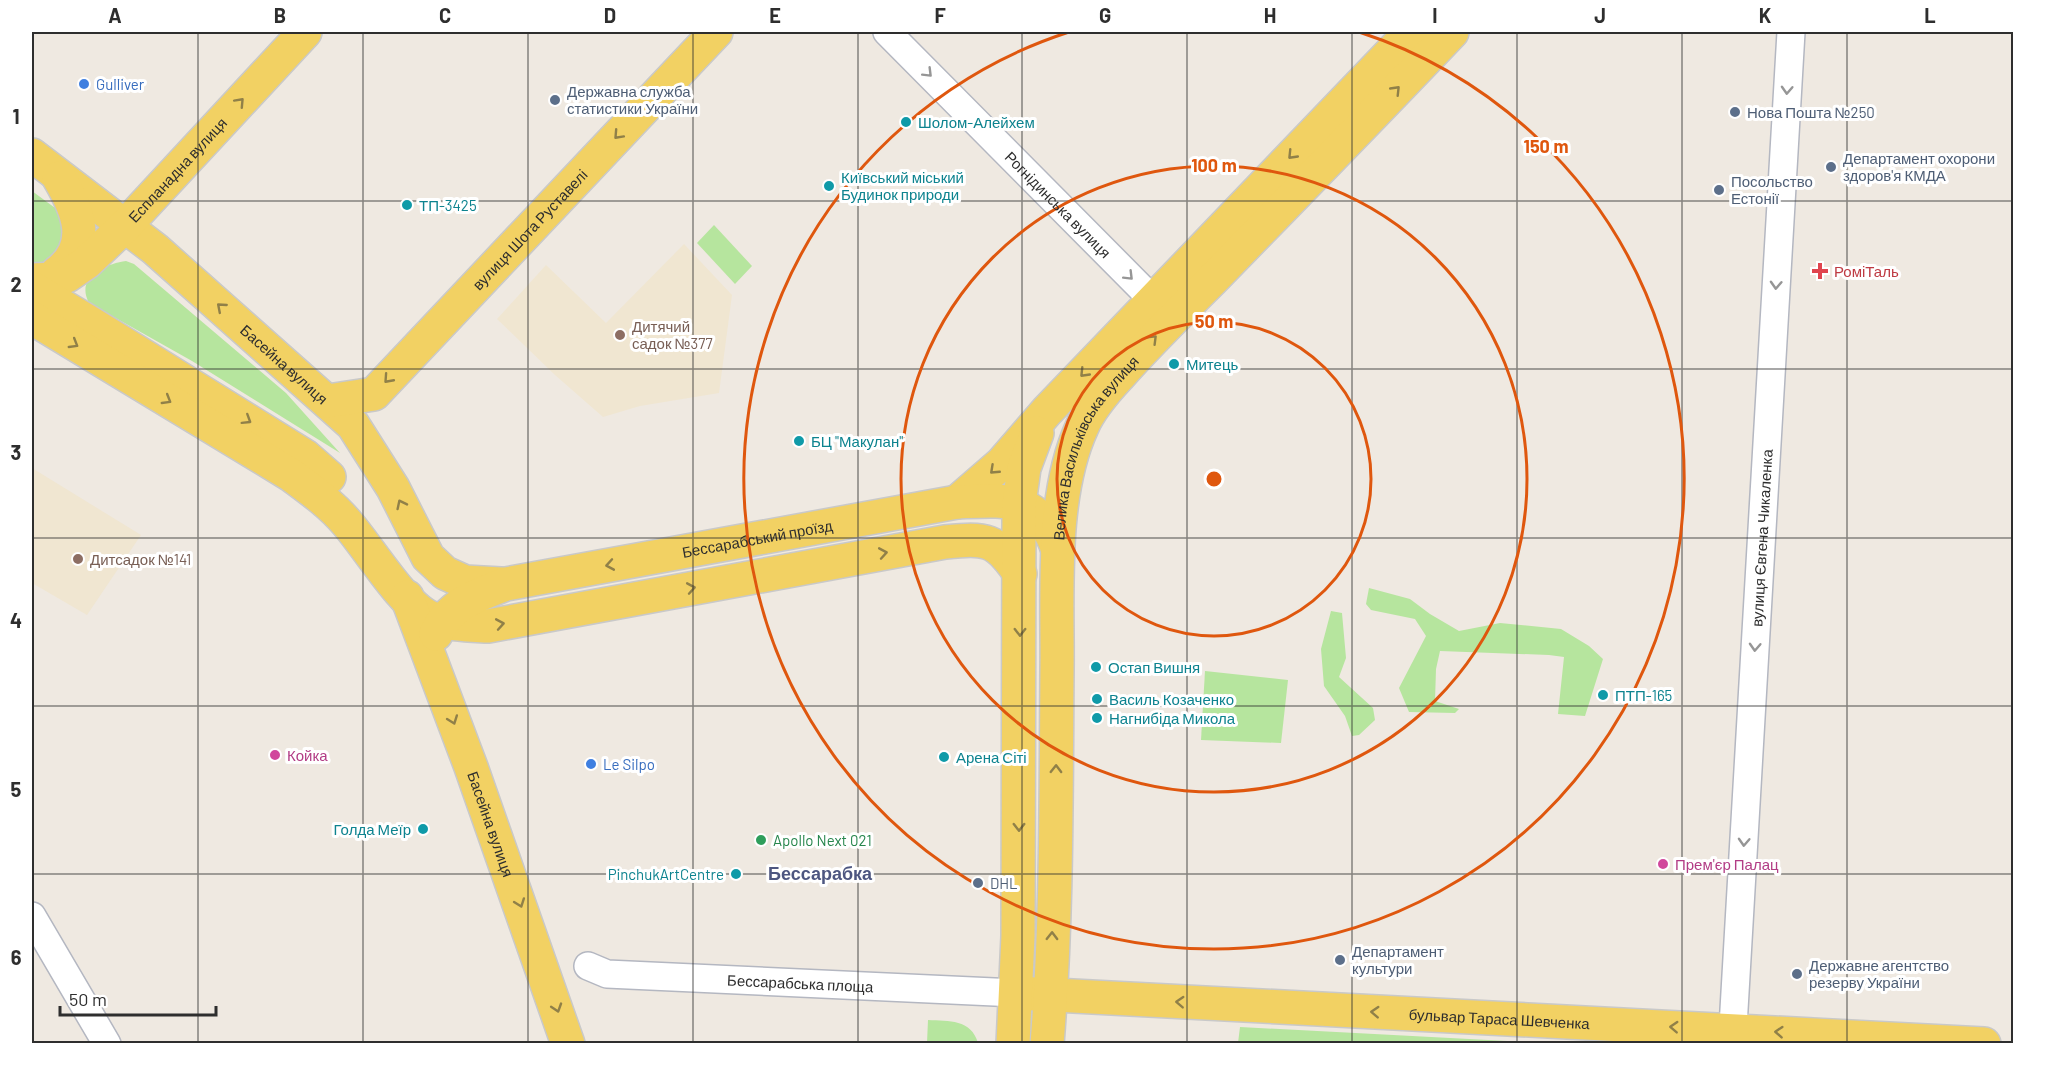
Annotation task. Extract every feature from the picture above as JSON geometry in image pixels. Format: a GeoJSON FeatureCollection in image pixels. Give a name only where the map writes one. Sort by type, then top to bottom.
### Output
{"type":"FeatureCollection","features":[{"type":"Feature","properties":{"kind":"main road","name":"Еспланадна вулиця"},"geometry":{"type":"LineString","coordinates":[[36,283],[67,276],[76,271],[126,226],[305,32]]}},
{"type":"Feature","properties":{"kind":"main road","name":"вулиця Шота Руставелі"},"geometry":{"type":"LineString","coordinates":[[328,401],[374,394],[716,32]]}},
{"type":"Feature","properties":{"kind":"main road","name":"Велика Васильківська вулиця"},"geometry":{"type":"LineString","coordinates":[[957,502],[1002,463],[1047,411],[1412,32]]}},
{"type":"Feature","properties":{"kind":"main road","name":"Велика Васильківська вулиця"},"geometry":{"type":"LineString","coordinates":[[1047,1044],[1051,994],[1058,550],[1065,483],[1082,426],[1100,398],[1133,360],[1299,192],[1452,32]]}},
{"type":"Feature","properties":{"kind":"main road","name":"Басейна вулиця"},"geometry":{"type":"LineString","coordinates":[[44,164],[126,226],[353,425],[393,488],[428,556],[445,573],[465,582],[506,584]]}},
{"type":"Feature","properties":{"kind":"main road"},"geometry":{"type":"LineString","coordinates":[[36,283],[60,271],[70,261],[80,238],[73,205],[44,164]]}},
{"type":"Feature","properties":{"kind":"main road","name":"Басейна вулиця"},"geometry":{"type":"LineString","coordinates":[[36,283],[305,456],[339,485],[360,509],[382,541],[396,568],[500,847],[568,1044]]}},
{"type":"Feature","properties":{"kind":"main road","name":"Басейна вулиця"},"geometry":{"type":"LineString","coordinates":[[32,318],[291,475],[318,495],[345,521],[409,603]]}},
{"type":"Feature","properties":{"kind":"main road","name":"Велика Васильківська вулиця"},"geometry":{"type":"LineString","coordinates":[[1013,1044],[1018,936],[1019,504],[1024,468],[1047,411]]}},
{"type":"Feature","properties":{"kind":"main road","name":"Бессарабський проїзд"},"geometry":{"type":"LineString","coordinates":[[442,621],[454,608],[474,596],[506,584],[957,502],[996,500],[1019,504],[1035,512],[1045,522],[1051,530],[1058,550]]}},
{"type":"Feature","properties":{"kind":"main road"},"geometry":{"type":"LineString","coordinates":[[409,603],[429,617],[442,621],[488,626],[954,541],[982,540],[999,547],[1020,574]]}},
{"type":"Feature","properties":{"kind":"main road"},"geometry":{"type":"LineString","coordinates":[[433,665],[435,636],[442,621]]}},
{"type":"Feature","properties":{"kind":"main road","name":"бульвар Тараса Шевченка"},"geometry":{"type":"LineString","coordinates":[[1016,993],[1732,1037],[1984,1044]]}},
{"type":"Feature","properties":{"kind":"street","name":"Рогнідинська вулиця"},"geometry":{"type":"LineString","coordinates":[[887,32],[1153,300]]}},
{"type":"Feature","properties":{"kind":"street","name":"вулиця Євгена Чикаленка"},"geometry":{"type":"LineString","coordinates":[[1732,1037],[1791,32]]}},
{"type":"Feature","properties":{"kind":"street"},"geometry":{"type":"LineString","coordinates":[[32,916],[106,1044]]}},
{"type":"Feature","properties":{"kind":"street","name":"Бессарабська площа"},"geometry":{"type":"LineString","coordinates":[[588,966],[607,974],[1016,993]]}},
{"type":"Feature","properties":{"kind":"shaded area","name":"Дитячий садок №377"},"geometry":{"type":"Polygon","coordinates":[[[684,244],[732,295],[719,393],[640,406],[603,417],[497,319],[546,265],[606,323],[684,244]]]}},
{"type":"Feature","properties":{"kind":"shaded area","name":"Дитсадок №141"},"geometry":{"type":"Polygon","coordinates":[[[32,468],[141,535],[87,615],[32,583],[32,468]]]}},
{"type":"Feature","properties":{"kind":"green space"},"geometry":{"type":"Polygon","coordinates":[[[32,191],[66,216],[58,261],[32,265],[32,191]]]}},
{"type":"Feature","properties":{"kind":"green space"},"geometry":{"type":"Polygon","coordinates":[[[714,225],[752,266],[735,284],[697,243],[714,225]]]}},
{"type":"Feature","properties":{"kind":"green space"},"geometry":{"type":"Polygon","coordinates":[[[126,261],[134,264],[286,393],[340,453],[192,361],[89,303],[86,286],[94,273],[109,265],[126,261]]]}},
{"type":"Feature","properties":{"kind":"green space"},"geometry":{"type":"Polygon","coordinates":[[[1369,588],[1410,599],[1459,631],[1500,623],[1561,629],[1589,646],[1603,659],[1585,716],[1558,714],[1564,657],[1440,651],[1436,669],[1435,701],[1459,709],[1455,713],[1409,712],[1399,688],[1426,636],[1415,619],[1371,610],[1366,604],[1369,588]]]}},
{"type":"Feature","properties":{"kind":"green space"},"geometry":{"type":"Polygon","coordinates":[[[1331,611],[1342,613],[1346,658],[1339,677],[1373,708],[1375,720],[1359,735],[1352,736],[1345,716],[1324,686],[1321,649],[1331,611]]]}},
{"type":"Feature","properties":{"kind":"green space"},"geometry":{"type":"Polygon","coordinates":[[[1205,671],[1288,680],[1281,743],[1201,740],[1205,671]]]}},
{"type":"Feature","properties":{"kind":"green space"},"geometry":{"type":"Polygon","coordinates":[[[928,1020],[951,1021],[965,1025],[975,1035],[978,1043],[927,1043],[928,1020]]]}},
{"type":"Feature","properties":{"kind":"green space"},"geometry":{"type":"Polygon","coordinates":[[[1240,1027],[1545,1043],[1238,1043],[1240,1027]]]}},
{"type":"Feature","properties":{"kind":"place","name":"Gulliver"},"geometry":{"type":"Point","coordinates":[84,84]}},
{"type":"Feature","properties":{"kind":"place","name":"Державна служба статистики України"},"geometry":{"type":"Point","coordinates":[555,100]}},
{"type":"Feature","properties":{"kind":"place","name":"Нова Пошта №250"},"geometry":{"type":"Point","coordinates":[1735,112]}},
{"type":"Feature","properties":{"kind":"place","name":"Шолом-Алейхем"},"geometry":{"type":"Point","coordinates":[906,122]}},
{"type":"Feature","properties":{"kind":"place","name":"Департамент охорони здоров'я КМДА"},"geometry":{"type":"Point","coordinates":[1831,167]}},
{"type":"Feature","properties":{"kind":"place","name":"Київський міський Будинок природи"},"geometry":{"type":"Point","coordinates":[829,186]}},
{"type":"Feature","properties":{"kind":"place","name":"Посольство Естонії"},"geometry":{"type":"Point","coordinates":[1719,190]}},
{"type":"Feature","properties":{"kind":"place","name":"ТП-3425"},"geometry":{"type":"Point","coordinates":[407,205]}},
{"type":"Feature","properties":{"kind":"place","name":"РоміТаль"},"geometry":{"type":"Point","coordinates":[1820,271]}},
{"type":"Feature","properties":{"kind":"place","name":"Дитячий садок №377"},"geometry":{"type":"Point","coordinates":[620,335]}},
{"type":"Feature","properties":{"kind":"place","name":"Митець"},"geometry":{"type":"Point","coordinates":[1174,364]}},
{"type":"Feature","properties":{"kind":"place","name":"БЦ \"Макулан\""},"geometry":{"type":"Point","coordinates":[799,441]}},
{"type":"Feature","properties":{"kind":"place","name":"Дитсадок №141"},"geometry":{"type":"Point","coordinates":[78,559]}},
{"type":"Feature","properties":{"kind":"place","name":"Остап Вишня"},"geometry":{"type":"Point","coordinates":[1096,667]}},
{"type":"Feature","properties":{"kind":"place","name":"ПТП-165"},"geometry":{"type":"Point","coordinates":[1603,695]}},
{"type":"Feature","properties":{"kind":"place","name":"Василь Козаченко"},"geometry":{"type":"Point","coordinates":[1097,699]}},
{"type":"Feature","properties":{"kind":"place","name":"Нагнибіда Микола"},"geometry":{"type":"Point","coordinates":[1097,718]}},
{"type":"Feature","properties":{"kind":"place","name":"Койка"},"geometry":{"type":"Point","coordinates":[275,755]}},
{"type":"Feature","properties":{"kind":"place","name":"Арена Сіті"},"geometry":{"type":"Point","coordinates":[944,757]}},
{"type":"Feature","properties":{"kind":"place","name":"Le Silpo"},"geometry":{"type":"Point","coordinates":[591,764]}},
{"type":"Feature","properties":{"kind":"place","name":"Голда Меїр"},"geometry":{"type":"Point","coordinates":[423,829]}},
{"type":"Feature","properties":{"kind":"place","name":"Apollo Next 021"},"geometry":{"type":"Point","coordinates":[761,840]}},
{"type":"Feature","properties":{"kind":"place","name":"Прем'єр Палац"},"geometry":{"type":"Point","coordinates":[1663,864]}},
{"type":"Feature","properties":{"kind":"place","name":"PinchukArtCentre"},"geometry":{"type":"Point","coordinates":[736,874]}},
{"type":"Feature","properties":{"kind":"place","name":"DHL"},"geometry":{"type":"Point","coordinates":[978,883]}},
{"type":"Feature","properties":{"kind":"place","name":"Департамент культури"},"geometry":{"type":"Point","coordinates":[1340,960]}},
{"type":"Feature","properties":{"kind":"place","name":"Державне агентство резерву України"},"geometry":{"type":"Point","coordinates":[1797,974]}},
{"type":"Feature","properties":{"kind":"district","name":"Бессарабка"},"geometry":{"type":"Point","coordinates":[820,873]}}]}
